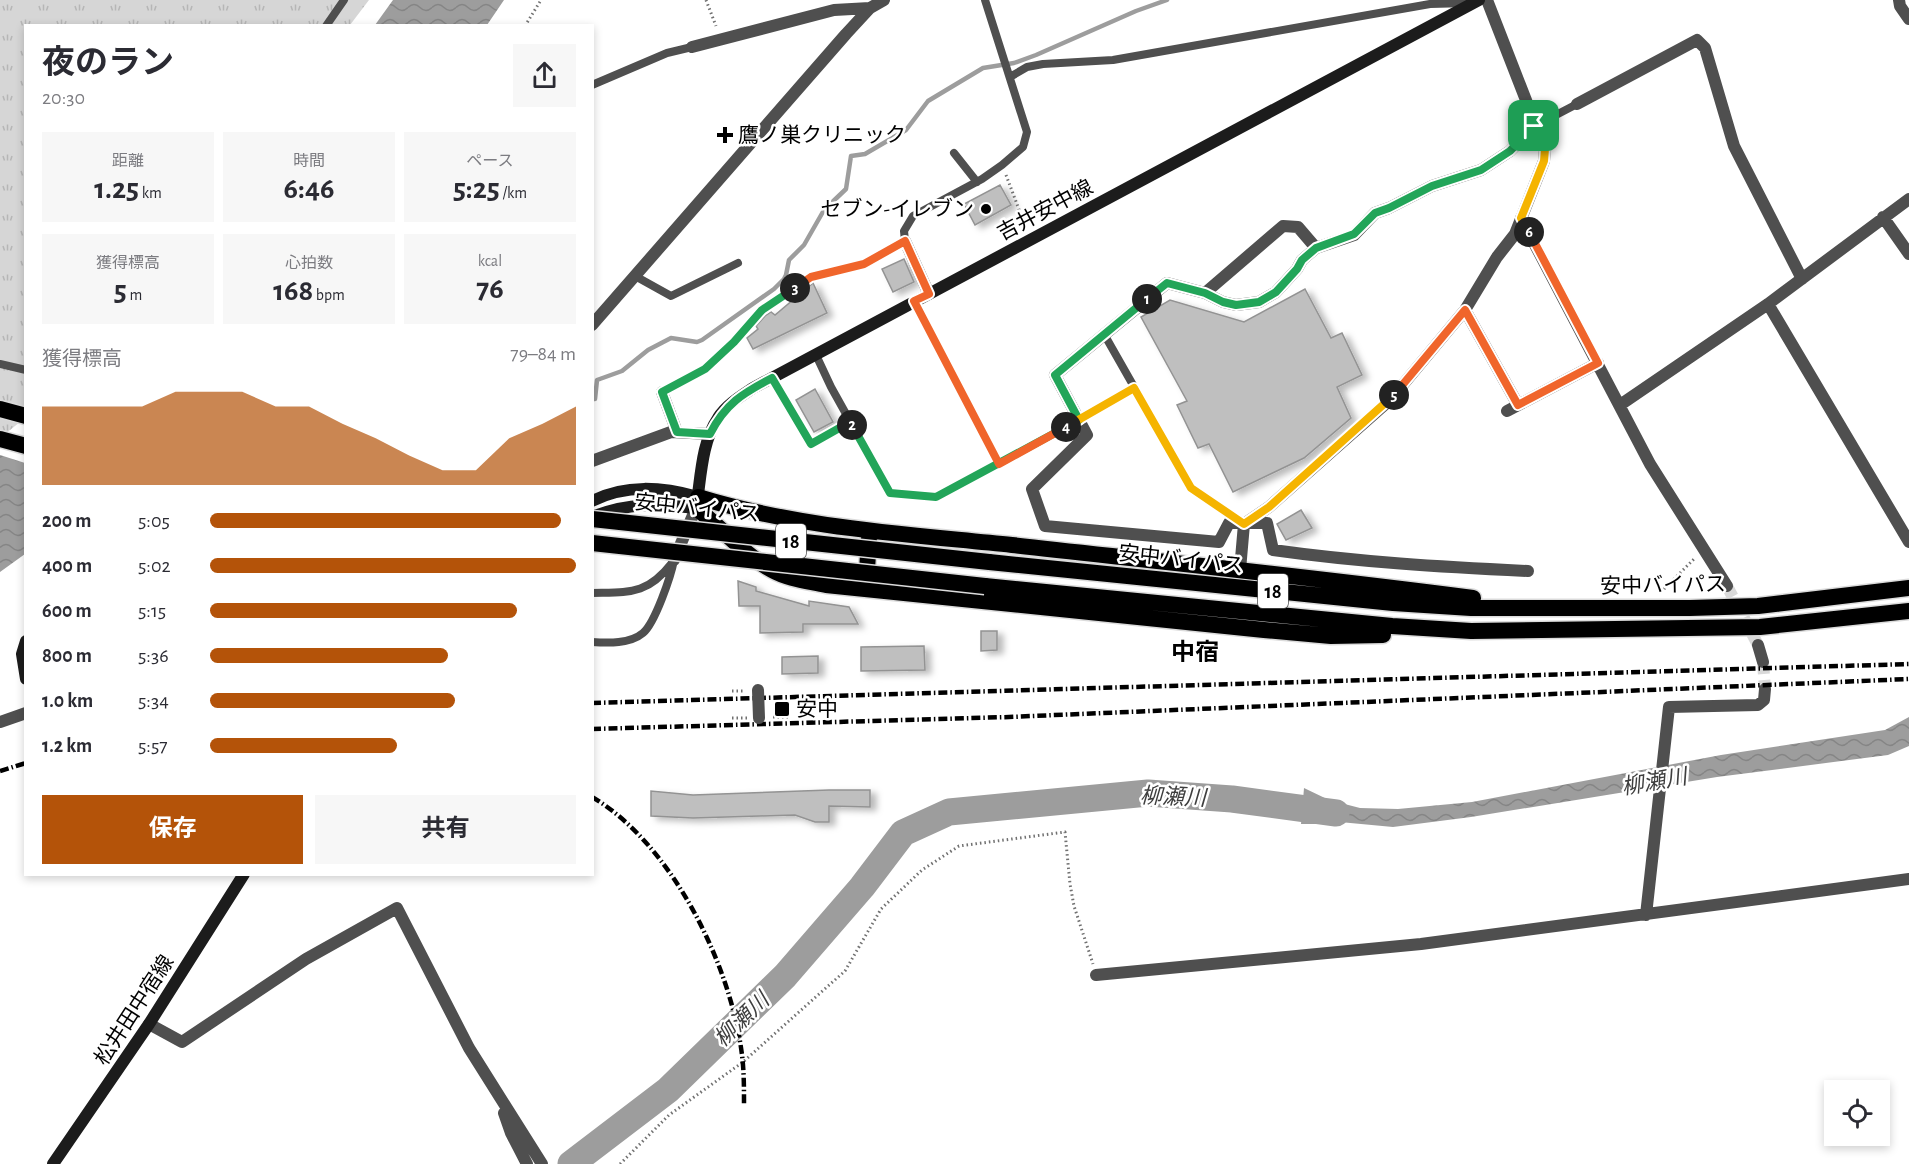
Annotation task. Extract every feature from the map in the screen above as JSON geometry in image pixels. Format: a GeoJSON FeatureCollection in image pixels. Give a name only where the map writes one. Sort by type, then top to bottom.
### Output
{"type":"FeatureCollection","features":[{"type":"Feature","properties":{"kind":"highway"},"geometry":{"type":"LineString","coordinates":[[0,402],[24,407]]}},
{"type":"Feature","properties":{"kind":"highway"},"geometry":{"type":"LineString","coordinates":[[0,409],[24,415]]}},
{"type":"Feature","properties":{"kind":"highway"},"geometry":{"type":"LineString","coordinates":[[0,432],[24,438]]}},
{"type":"Feature","properties":{"kind":"highway"},"geometry":{"type":"LineString","coordinates":[[0,439],[24,445]]}},
{"type":"Feature","properties":{"kind":"highway"},"geometry":{"type":"LineString","coordinates":[[697,502],[769,516],[869,530],[1240,570],[1557,609]]}},
{"type":"Feature","properties":{"kind":"highway"},"geometry":{"type":"LineString","coordinates":[[697,502],[752,556],[773,571],[826,585],[1331,636],[1471,631]]}},
{"type":"Feature","properties":{"kind":"highway","name":"安中バイパス"},"geometry":{"type":"LineString","coordinates":[[594,518],[989,562],[1393,603],[1472,608],[1758,606],[1909,588]]}},
{"type":"Feature","properties":{"kind":"highway"},"geometry":{"type":"LineString","coordinates":[[866,589],[869,530]]}},
{"type":"Feature","properties":{"kind":"highway","name":"安中バイパス"},"geometry":{"type":"LineString","coordinates":[[594,543],[985,586],[1392,626],[1471,631],[1760,627],[1909,611]]}},
{"type":"Feature","properties":{"kind":"main road","name":"吉井安中線"},"geometry":{"type":"LineString","coordinates":[[697,502],[710,434],[718,417],[753,388],[1476,2]]}},
{"type":"Feature","properties":{"kind":"main road"},"geometry":{"type":"LineString","coordinates":[[594,500],[619,490],[650,488],[674,490],[697,502]]}},
{"type":"Feature","properties":{"kind":"main road"},"geometry":{"type":"LineString","coordinates":[[594,517],[617,507],[697,502]]}},
{"type":"Feature","properties":{"kind":"main road"},"geometry":{"type":"LineString","coordinates":[[24,648],[22,654],[24,666]]}},
{"type":"Feature","properties":{"kind":"main road","name":"松井田中宿線"},"geometry":{"type":"LineString","coordinates":[[54,1164],[149,1024],[243,876]]}},
{"type":"Feature","properties":{"kind":"street"},"geometry":{"type":"LineString","coordinates":[[692,47],[834,10],[884,0]]}},
{"type":"Feature","properties":{"kind":"street"},"geometry":{"type":"LineString","coordinates":[[1244,524],[1269,507],[1391,399],[1465,310],[1497,257],[1515,234],[1544,161],[1545,149],[1534,126],[1487,0]]}},
{"type":"Feature","properties":{"kind":"street"},"geometry":{"type":"LineString","coordinates":[[1899,0],[1900,6],[1909,19]]}},
{"type":"Feature","properties":{"kind":"street"},"geometry":{"type":"LineString","coordinates":[[594,323],[868,4]]}},
{"type":"Feature","properties":{"kind":"street"},"geometry":{"type":"LineString","coordinates":[[1577,104],[1697,40],[1705,48],[1734,146],[1802,279]]}},
{"type":"Feature","properties":{"kind":"street"},"geometry":{"type":"LineString","coordinates":[[1528,571],[1328,558],[1273,550],[1268,523],[1229,523],[1219,542],[1045,526],[1032,489],[1087,435],[1055,375],[1167,283],[1205,293],[1223,302],[1236,305],[1259,302],[1276,292],[1302,260],[1316,248],[1354,234],[1375,213],[1432,186],[1481,170],[1510,151],[1534,126]]}},
{"type":"Feature","properties":{"kind":"street"},"geometry":{"type":"LineString","coordinates":[[1620,405],[1768,304],[1909,199]]}},
{"type":"Feature","properties":{"kind":"street"},"geometry":{"type":"LineString","coordinates":[[1883,217],[1909,254]]}},
{"type":"Feature","properties":{"kind":"street"},"geometry":{"type":"LineString","coordinates":[[1521,218],[1650,464],[1727,586]]}},
{"type":"Feature","properties":{"kind":"street"},"geometry":{"type":"LineString","coordinates":[[1205,293],[1283,226],[1298,227],[1316,248]]}},
{"type":"Feature","properties":{"kind":"street"},"geometry":{"type":"LineString","coordinates":[[905,241],[929,294]]}},
{"type":"Feature","properties":{"kind":"street"},"geometry":{"type":"LineString","coordinates":[[1768,304],[1909,542]]}},
{"type":"Feature","properties":{"kind":"street"},"geometry":{"type":"LineString","coordinates":[[1465,310],[1512,408],[1598,363]]}},
{"type":"Feature","properties":{"kind":"street"},"geometry":{"type":"LineString","coordinates":[[662,392],[677,432]]}},
{"type":"Feature","properties":{"kind":"street"},"geometry":{"type":"LineString","coordinates":[[594,460],[671,432],[710,434]]}},
{"type":"Feature","properties":{"kind":"street"},"geometry":{"type":"LineString","coordinates":[[674,560],[697,502]]}},
{"type":"Feature","properties":{"kind":"street"},"geometry":{"type":"LineString","coordinates":[[1240,570],[1244,524]]}},
{"type":"Feature","properties":{"kind":"street"},"geometry":{"type":"LineString","coordinates":[[1758,645],[1763,662]]}},
{"type":"Feature","properties":{"kind":"street"},"geometry":{"type":"LineString","coordinates":[[1646,915],[1669,707],[1758,705],[1764,700],[1765,689]]}},
{"type":"Feature","properties":{"kind":"street"},"geometry":{"type":"LineString","coordinates":[[758,690],[759,718]]}},
{"type":"Feature","properties":{"kind":"street"},"geometry":{"type":"LineString","coordinates":[[0,722],[24,714]]}},
{"type":"Feature","properties":{"kind":"street"},"geometry":{"type":"LineString","coordinates":[[1096,975],[1421,944],[1909,879]]}},
{"type":"Feature","properties":{"kind":"street"},"geometry":{"type":"LineString","coordinates":[[149,1024],[182,1042],[306,959],[397,908],[469,1048],[542,1164]]}},
{"type":"Feature","properties":{"kind":"street"},"geometry":{"type":"LineString","coordinates":[[496,1092],[511,1132],[527,1164]]}},
{"type":"Feature","properties":{"kind":"lane"},"geometry":{"type":"LineString","coordinates":[[327,24],[344,0]]}},
{"type":"Feature","properties":{"kind":"lane"},"geometry":{"type":"LineString","coordinates":[[662,392],[705,369],[734,342],[762,310],[811,277],[864,264],[905,241],[904,231],[913,216],[977,182],[1023,147],[1027,132],[986,0]]}},
{"type":"Feature","properties":{"kind":"lane"},"geometry":{"type":"LineString","coordinates":[[1010,77],[1027,68],[1042,64],[1113,60],[1430,4],[1476,2]]}},
{"type":"Feature","properties":{"kind":"lane"},"geometry":{"type":"LineString","coordinates":[[594,84],[667,53],[692,47]]}},
{"type":"Feature","properties":{"kind":"lane"},"geometry":{"type":"LineString","coordinates":[[1534,126],[1577,104]]}},
{"type":"Feature","properties":{"kind":"lane"},"geometry":{"type":"LineString","coordinates":[[954,153],[977,182]]}},
{"type":"Feature","properties":{"kind":"lane"},"geometry":{"type":"LineString","coordinates":[[635,276],[670,296],[738,263]]}},
{"type":"Feature","properties":{"kind":"lane"},"geometry":{"type":"LineString","coordinates":[[914,301],[999,464]]}},
{"type":"Feature","properties":{"kind":"lane"},"geometry":{"type":"LineString","coordinates":[[1104,334],[1191,488],[1244,524]]}},
{"type":"Feature","properties":{"kind":"lane"},"geometry":{"type":"LineString","coordinates":[[816,354],[850,422],[890,493],[936,497],[1134,388]]}},
{"type":"Feature","properties":{"kind":"lane"},"geometry":{"type":"LineString","coordinates":[[0,364],[24,370]]}},
{"type":"Feature","properties":{"kind":"lane"},"geometry":{"type":"LineString","coordinates":[[772,378],[811,444],[850,422]]}},
{"type":"Feature","properties":{"kind":"lane"},"geometry":{"type":"LineString","coordinates":[[594,593],[641,590],[662,576],[674,560]]}},
{"type":"Feature","properties":{"kind":"lane"},"geometry":{"type":"LineString","coordinates":[[594,642],[627,641],[644,633],[669,584],[674,560]]}},
{"type":"Feature","properties":{"kind":"path"},"geometry":{"type":"LineString","coordinates":[[526,24],[542,0]]}},
{"type":"Feature","properties":{"kind":"path"},"geometry":{"type":"LineString","coordinates":[[706,0],[722,41]]}},
{"type":"Feature","properties":{"kind":"path"},"geometry":{"type":"LineString","coordinates":[[1002,165],[1031,241]]}},
{"type":"Feature","properties":{"kind":"path"},"geometry":{"type":"LineString","coordinates":[[1664,589],[1704,550]]}},
{"type":"Feature","properties":{"kind":"path"},"geometry":{"type":"LineString","coordinates":[[759,718],[790,717]]}},
{"type":"Feature","properties":{"kind":"path"},"geometry":{"type":"LineString","coordinates":[[620,1164],[669,1115],[743,1062],[845,971],[881,909],[922,870],[959,846],[1065,832],[1074,906],[1096,975]]}},
{"type":"Feature","properties":{"kind":"green space"},"geometry":{"type":"Polygon","coordinates":[[[0,0],[369,0],[351,24],[24,24],[24,419],[0,438],[0,0]]]}},
{"type":"Feature","properties":{"kind":"water"},"geometry":{"type":"Polygon","coordinates":[[[393,0],[504,0],[488,24],[376,24],[393,0]]]}},
{"type":"Feature","properties":{"kind":"water"},"geometry":{"type":"Polygon","coordinates":[[[24,436],[24,555],[0,572],[0,453],[24,436]]]}},
{"type":"Feature","properties":{"kind":"water"},"geometry":{"type":"Polygon","coordinates":[[[1909,717],[1909,746],[1888,755],[1717,777],[1471,817],[1393,827],[1329,821],[1319,824],[1301,824],[1304,788],[1329,800],[1360,808],[1398,809],[1472,802],[1721,755],[1885,730],[1909,717]]]}},
{"type":"Feature","properties":{"kind":"pier"},"geometry":{"type":"Polygon","coordinates":[[[24,433],[24,463],[0,455],[0,449],[24,433]]]}},
{"type":"Feature","properties":{"kind":"building"},"geometry":{"type":"Polygon","coordinates":[[[1000,185],[1011,205],[975,225],[964,204],[1000,185]]]}},
{"type":"Feature","properties":{"kind":"building"},"geometry":{"type":"Polygon","coordinates":[[[904,259],[914,282],[893,292],[882,269],[904,259]]]}},
{"type":"Feature","properties":{"kind":"building"},"geometry":{"type":"Polygon","coordinates":[[[813,283],[827,313],[753,349],[747,338],[758,329],[756,326],[765,316],[771,312],[775,315],[813,283]]]}},
{"type":"Feature","properties":{"kind":"building"},"geometry":{"type":"Polygon","coordinates":[[[1305,289],[1331,338],[1342,333],[1362,375],[1337,387],[1351,418],[1304,458],[1233,492],[1209,444],[1198,448],[1177,405],[1187,401],[1141,317],[1170,300],[1244,322],[1305,289]]]}},
{"type":"Feature","properties":{"kind":"building"},"geometry":{"type":"Polygon","coordinates":[[[815,389],[833,422],[814,432],[796,400],[815,389]]]}},
{"type":"Feature","properties":{"kind":"building"},"geometry":{"type":"Polygon","coordinates":[[[1301,510],[1312,528],[1286,540],[1277,524],[1301,510]]]}},
{"type":"Feature","properties":{"kind":"building"},"geometry":{"type":"Polygon","coordinates":[[[738,581],[756,587],[756,591],[809,606],[809,601],[849,607],[858,624],[803,624],[803,632],[760,633],[760,606],[739,606],[738,581]]]}},
{"type":"Feature","properties":{"kind":"building"},"geometry":{"type":"Polygon","coordinates":[[[981,631],[997,631],[997,650],[981,651],[981,631]]]}},
{"type":"Feature","properties":{"kind":"building"},"geometry":{"type":"Polygon","coordinates":[[[924,646],[925,670],[861,671],[861,647],[924,646]]]}},
{"type":"Feature","properties":{"kind":"building"},"geometry":{"type":"Polygon","coordinates":[[[818,656],[818,673],[782,674],[782,657],[818,656]]]}},
{"type":"Feature","properties":{"kind":"building"},"geometry":{"type":"Polygon","coordinates":[[[870,790],[870,807],[829,806],[829,822],[815,822],[795,815],[693,818],[651,816],[651,791],[693,795],[870,790]]]}},
{"type":"Feature","properties":{"kind":"waterway"},"geometry":{"type":"LineString","coordinates":[[594,399],[597,380],[622,371],[648,350],[671,338],[697,342],[702,340],[774,289],[784,279],[789,260],[804,245],[824,210],[846,189],[851,156],[865,154],[906,130],[928,101],[983,68],[1014,63],[1036,55],[1136,11],[1167,0]]}},
{"type":"Feature","properties":{"kind":"waterway","name":"柳瀬川"},"geometry":{"type":"LineString","coordinates":[[571,1164],[668,1090],[785,976],[862,887],[903,833],[949,812],[1148,793],[1232,799],[1336,813]]}},
{"type":"Feature","properties":{"kind":"tunnel"},"geometry":{"type":"LineString","coordinates":[[1727,586],[1758,645]]}},
{"type":"Feature","properties":{"kind":"tunnel"},"geometry":{"type":"LineString","coordinates":[[1763,662],[1765,689]]}},
{"type":"Feature","properties":{"kind":"railway"},"geometry":{"type":"LineString","coordinates":[[594,703],[1909,664]]}},
{"type":"Feature","properties":{"kind":"railway"},"geometry":{"type":"LineString","coordinates":[[594,729],[1009,717],[1909,679]]}},
{"type":"Feature","properties":{"kind":"railway"},"geometry":{"type":"LineString","coordinates":[[0,771],[24,764]]}},
{"type":"Feature","properties":{"kind":"railway"},"geometry":{"type":"LineString","coordinates":[[594,798],[621,818],[648,844],[672,876],[711,946],[736,1020],[743,1061],[744,1105]]}},
{"type":"Feature","properties":{"kind":"place","name":"鷹ノ巣クリニック"},"geometry":{"type":"Point","coordinates":[725,135]}},
{"type":"Feature","properties":{"kind":"place","name":"セブン-イレブン"},"geometry":{"type":"Point","coordinates":[986,209]}},
{"type":"Feature","properties":{"kind":"place","name":"安中"},"geometry":{"type":"Point","coordinates":[782,709]}},
{"type":"Feature","properties":{"kind":"district","name":"中宿"},"geometry":{"type":"Point","coordinates":[1195,652]}},
{"type":"Feature","properties":{"kind":"route"},"geometry":{"type":"LineString","coordinates":[[1534,126],[1510,151],[1481,170],[1432,186],[1375,213],[1354,234],[1316,248],[1302,260],[1276,292],[1259,302],[1236,305],[1223,302],[1205,293],[1167,283],[1055,375],[1079,420],[999,464],[936,497],[890,493],[850,422],[811,444],[772,378],[753,388],[729,406],[718,417],[710,434],[677,432],[662,392],[705,369],[734,342],[762,310],[811,277],[864,264],[905,241],[929,294],[914,301],[999,464],[1065,427],[1079,420],[1134,388],[1191,488],[1244,524],[1269,507],[1391,399],[1465,310],[1518,405],[1598,363],[1521,218],[1544,161],[1545,149],[1534,126]]}}]}
